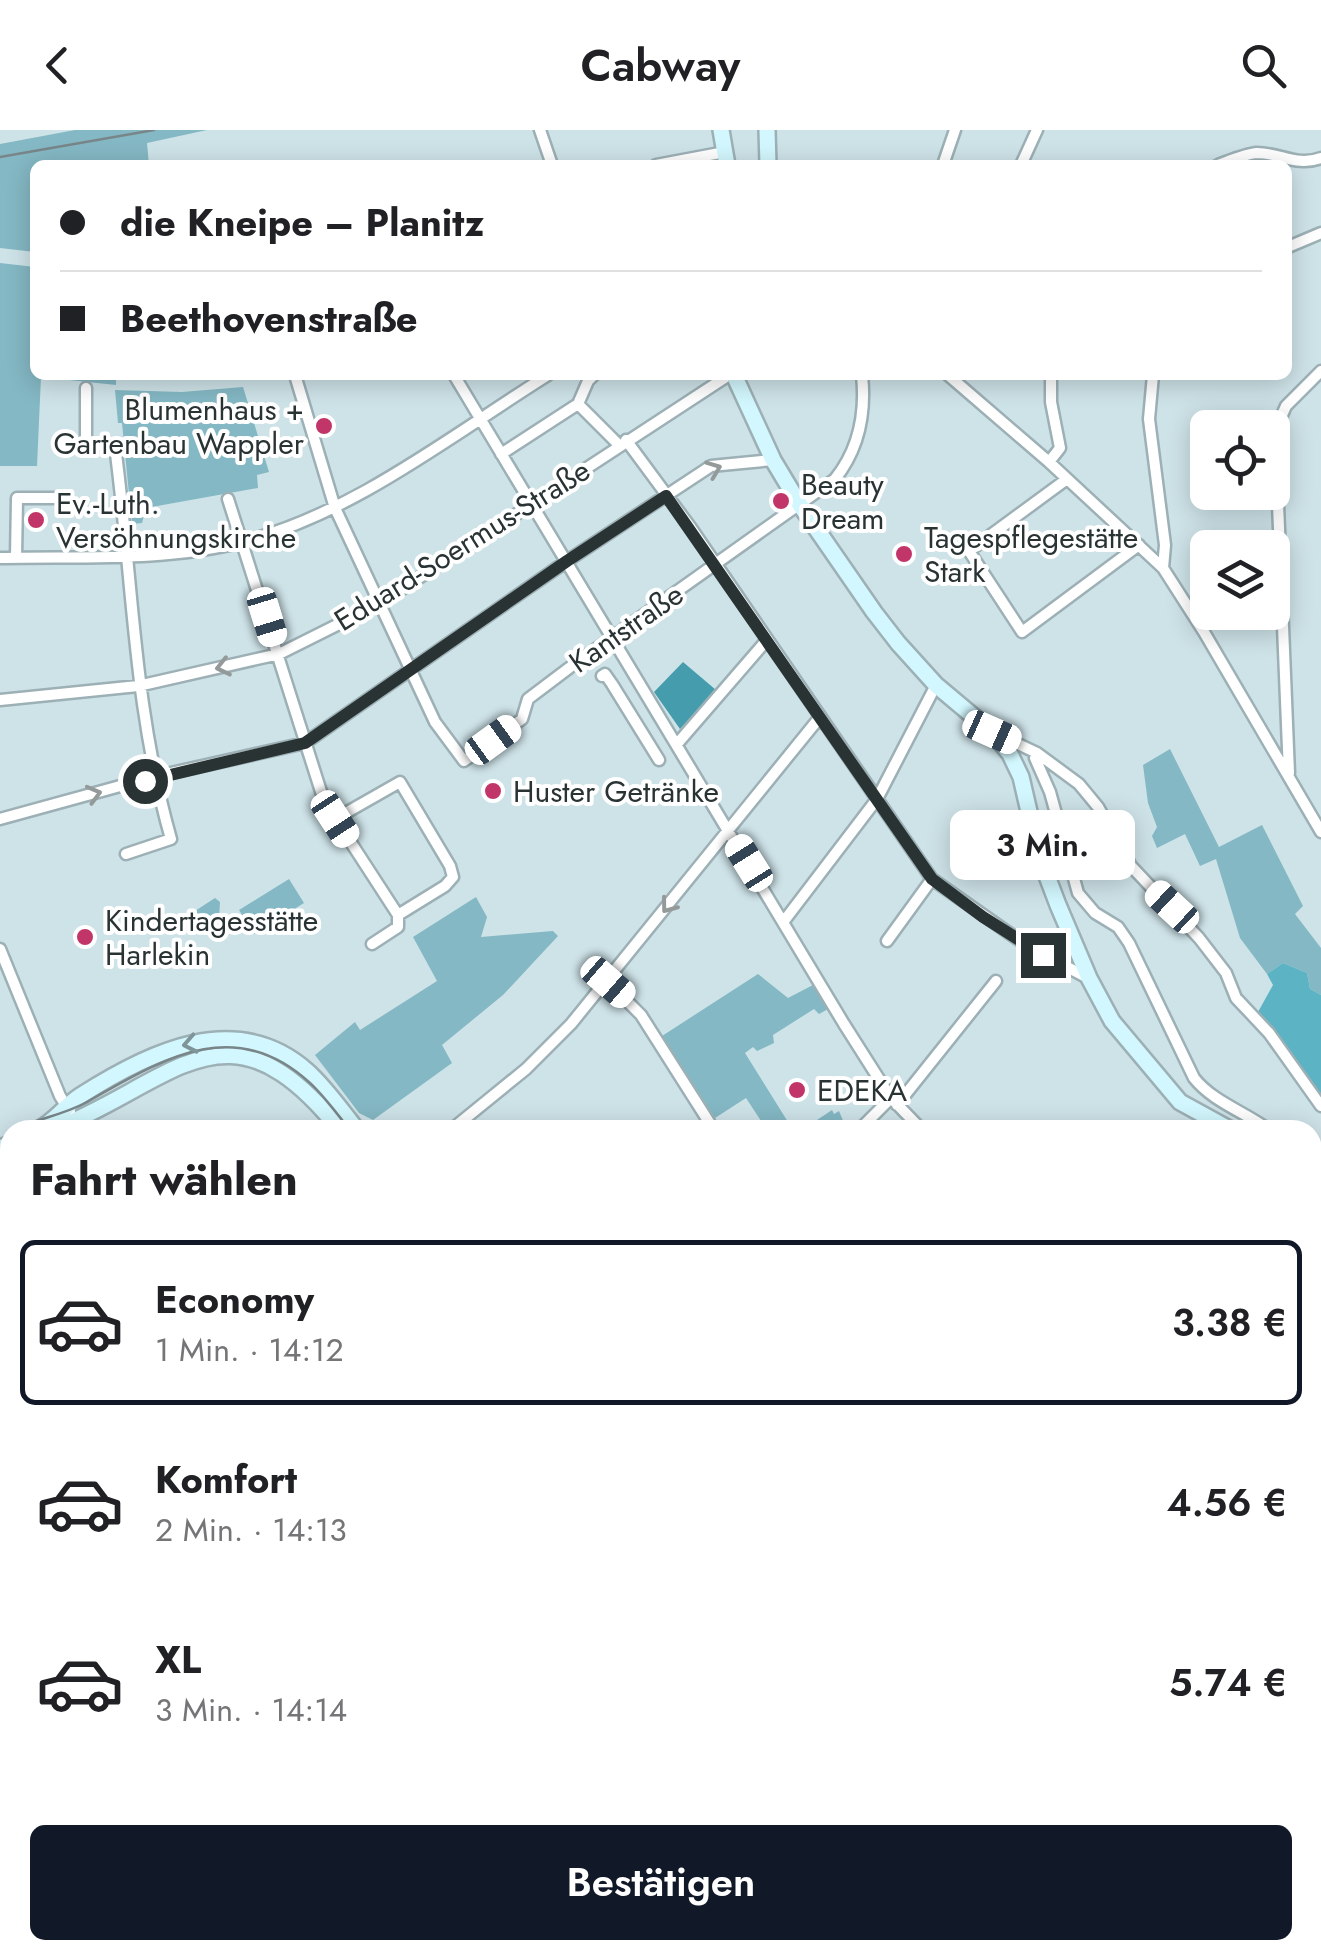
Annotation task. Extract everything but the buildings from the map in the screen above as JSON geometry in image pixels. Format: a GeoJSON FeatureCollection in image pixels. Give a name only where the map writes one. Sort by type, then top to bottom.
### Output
{"type":"FeatureCollection","features":[{"type":"Feature","properties":{"kind":"main road"},"geometry":{"type":"LineString","coordinates":[[721,130],[726,159]]}},
{"type":"Feature","properties":{"kind":"main road"},"geometry":{"type":"LineString","coordinates":[[767,130],[770,160]]}},
{"type":"Feature","properties":{"kind":"main road"},"geometry":{"type":"LineString","coordinates":[[733,380],[800,505],[898,644],[936,685],[992,732],[1010,754],[1021,778],[1039,855],[1089,978],[1112,1021],[1180,1102],[1213,1120]]}},
{"type":"Feature","properties":{"kind":"main road"},"geometry":{"type":"LineString","coordinates":[[64,1120],[75,1099],[162,1050],[194,1042],[232,1040],[262,1046],[297,1064],[349,1120]]}},
{"type":"Feature","properties":{"kind":"main road"},"geometry":{"type":"LineString","coordinates":[[59,1120],[180,1064],[220,1055],[248,1058],[286,1074],[332,1120]]}},
{"type":"Feature","properties":{"kind":"street"},"geometry":{"type":"LineString","coordinates":[[540,130],[550,160]]}},
{"type":"Feature","properties":{"kind":"street"},"geometry":{"type":"LineString","coordinates":[[945,160],[955,130]]}},
{"type":"Feature","properties":{"kind":"street"},"geometry":{"type":"LineString","coordinates":[[1023,160],[1037,130]]}},
{"type":"Feature","properties":{"kind":"street"},"geometry":{"type":"LineString","coordinates":[[1234,160],[1257,153],[1286,160]]}},
{"type":"Feature","properties":{"kind":"street"},"geometry":{"type":"LineString","coordinates":[[1292,160],[1310,162],[1321,158]]}},
{"type":"Feature","properties":{"kind":"street"},"geometry":{"type":"LineString","coordinates":[[1292,244],[1321,233]]}},
{"type":"Feature","properties":{"kind":"street"},"geometry":{"type":"LineString","coordinates":[[1289,777],[1275,431],[1286,406],[1321,371]]}},
{"type":"Feature","properties":{"kind":"street"},"geometry":{"type":"LineString","coordinates":[[297,380],[335,508],[411,670]]}},
{"type":"Feature","properties":{"kind":"street"},"geometry":{"type":"LineString","coordinates":[[457,380],[894,1102],[912,1120]]}},
{"type":"Feature","properties":{"kind":"street"},"geometry":{"type":"LineString","coordinates":[[0,558],[172,553],[244,542],[335,508],[540,380]]}},
{"type":"Feature","properties":{"kind":"street"},"geometry":{"type":"LineString","coordinates":[[501,454],[578,404],[589,380]]}},
{"type":"Feature","properties":{"kind":"street","name":"Eduard-Soermus-Straße"},"geometry":{"type":"LineString","coordinates":[[0,700],[138,686],[278,654],[379,604],[530,502],[723,380]]}},
{"type":"Feature","properties":{"kind":"street","name":"Kantstraße"},"geometry":{"type":"LineString","coordinates":[[411,670],[435,722],[464,761],[522,719],[528,700],[835,479],[849,458],[863,417],[862,380]]}},
{"type":"Feature","properties":{"kind":"street"},"geometry":{"type":"LineString","coordinates":[[954,380],[1163,568],[1321,832]]}},
{"type":"Feature","properties":{"kind":"street"},"geometry":{"type":"LineString","coordinates":[[1049,462],[1060,448],[1051,380]]}},
{"type":"Feature","properties":{"kind":"street"},"geometry":{"type":"LineString","coordinates":[[1153,380],[1149,418],[1165,545],[1163,568]]}},
{"type":"Feature","properties":{"kind":"street"},"geometry":{"type":"LineString","coordinates":[[86,388],[81,444],[115,446],[138,686],[153,777],[171,839],[126,854]]}},
{"type":"Feature","properties":{"kind":"street"},"geometry":{"type":"LineString","coordinates":[[578,404],[623,442],[666,496],[932,879],[1029,947],[1089,978]]}},
{"type":"Feature","properties":{"kind":"street"},"geometry":{"type":"LineString","coordinates":[[0,819],[153,777],[305,743],[711,466],[773,460]]}},
{"type":"Feature","properties":{"kind":"street"},"geometry":{"type":"LineString","coordinates":[[1068,479],[969,551],[1022,632],[1138,546]]}},
{"type":"Feature","properties":{"kind":"street"},"geometry":{"type":"LineString","coordinates":[[16,558],[17,498],[58,498]]}},
{"type":"Feature","properties":{"kind":"street"},"geometry":{"type":"LineString","coordinates":[[228,499],[324,801],[398,915],[398,927],[372,944]]}},
{"type":"Feature","properties":{"kind":"street"},"geometry":{"type":"LineString","coordinates":[[677,744],[766,641]]}},
{"type":"Feature","properties":{"kind":"street"},"geometry":{"type":"LineString","coordinates":[[602,676],[605,674],[612,684],[659,760]]}},
{"type":"Feature","properties":{"kind":"street"},"geometry":{"type":"LineString","coordinates":[[784,920],[878,799],[936,685]]}},
{"type":"Feature","properties":{"kind":"street"},"geometry":{"type":"LineString","coordinates":[[463,1120],[526,1069],[608,982],[820,717]]}},
{"type":"Feature","properties":{"kind":"street"},"geometry":{"type":"LineString","coordinates":[[992,732],[1037,752],[1078,784],[1098,808],[1131,866],[1226,972],[1236,998],[1269,1033],[1321,1106]]}},
{"type":"Feature","properties":{"kind":"street"},"geometry":{"type":"LineString","coordinates":[[1037,752],[1035,758],[1060,825],[1078,893],[1095,913],[1118,927],[1129,943],[1194,1078],[1212,1096],[1256,1120]]}},
{"type":"Feature","properties":{"kind":"street"},"geometry":{"type":"LineString","coordinates":[[335,819],[400,782],[453,877],[398,915]]}},
{"type":"Feature","properties":{"kind":"street"},"geometry":{"type":"LineString","coordinates":[[887,940],[932,879]]}},
{"type":"Feature","properties":{"kind":"street"},"geometry":{"type":"LineString","coordinates":[[0,949],[70,1115]]}},
{"type":"Feature","properties":{"kind":"street"},"geometry":{"type":"LineString","coordinates":[[872,1120],[894,1102],[996,981]]}},
{"type":"Feature","properties":{"kind":"street"},"geometry":{"type":"LineString","coordinates":[[608,982],[641,1015],[708,1120]]}},
{"type":"Feature","properties":{"kind":"shaded area"},"geometry":{"type":"Polygon","coordinates":[[[75,130],[207,130],[147,143],[149,160],[30,160],[30,251],[0,248],[0,144],[75,130]]]}},
{"type":"Feature","properties":{"kind":"shaded area"},"geometry":{"type":"Polygon","coordinates":[[[0,263],[30,266],[30,380],[41,380],[37,466],[0,466],[0,263]]]}},
{"type":"Feature","properties":{"kind":"shaded area"},"geometry":{"type":"Polygon","coordinates":[[[69,380],[116,380],[116,385],[69,380]]]}},
{"type":"Feature","properties":{"kind":"shaded area"},"geometry":{"type":"Polygon","coordinates":[[[243,387],[269,472],[257,475],[258,488],[146,508],[142,523],[132,524],[115,390],[182,392],[243,387]]]}},
{"type":"Feature","properties":{"kind":"shaded area"},"geometry":{"type":"Polygon","coordinates":[[[683,662],[716,690],[680,729],[654,692],[683,662]]]}},
{"type":"Feature","properties":{"kind":"shaded area"},"geometry":{"type":"Polygon","coordinates":[[[1170,749],[1219,847],[1262,825],[1303,906],[1295,914],[1321,948],[1321,995],[1310,989],[1307,973],[1283,963],[1267,974],[1240,938],[1216,859],[1200,866],[1185,834],[1157,848],[1152,836],[1157,827],[1148,803],[1143,765],[1170,749]]]}},
{"type":"Feature","properties":{"kind":"shaded area"},"geometry":{"type":"Polygon","coordinates":[[[289,879],[304,903],[254,934],[239,910],[289,879]]]}},
{"type":"Feature","properties":{"kind":"shaded area"},"geometry":{"type":"Polygon","coordinates":[[[476,897],[487,917],[481,937],[553,931],[558,936],[503,995],[442,1045],[452,1063],[373,1120],[359,1113],[315,1055],[355,1022],[360,1030],[437,981],[413,937],[476,897]]]}},
{"type":"Feature","properties":{"kind":"shaded area"},"geometry":{"type":"Polygon","coordinates":[[[215,898],[220,902],[219,919],[206,929],[195,911],[215,898]]]}},
{"type":"Feature","properties":{"kind":"shaded area"},"geometry":{"type":"Polygon","coordinates":[[[1283,963],[1307,973],[1310,989],[1321,995],[1321,1105],[1258,1012],[1273,985],[1267,974],[1283,963]]]}},
{"type":"Feature","properties":{"kind":"shaded area"},"geometry":{"type":"Polygon","coordinates":[[[758,974],[788,998],[813,985],[828,1009],[819,1014],[814,1009],[773,1035],[774,1043],[757,1051],[753,1047],[745,1053],[787,1120],[760,1120],[746,1098],[715,1118],[662,1036],[758,974]]]}},
{"type":"Feature","properties":{"kind":"shaded area"},"geometry":{"type":"Polygon","coordinates":[[[832,1110],[834,1114],[839,1111],[843,1120],[817,1120],[832,1110]]]}},
{"type":"Feature","properties":{"kind":"tram line"},"geometry":{"type":"LineString","coordinates":[[0,157],[154,130]]}},
{"type":"Feature","properties":{"kind":"tram line"},"geometry":{"type":"LineString","coordinates":[[41,1120],[77,1107],[169,1059],[225,1047],[253,1050],[281,1062],[310,1083],[342,1120]]}},
{"type":"Feature","properties":{"kind":"place","name":"Blumenhaus + Gartenbau Wappler"},"geometry":{"type":"Point","coordinates":[324,426]}},
{"type":"Feature","properties":{"kind":"place","name":"Beauty Dream"},"geometry":{"type":"Point","coordinates":[781,501]}},
{"type":"Feature","properties":{"kind":"place","name":"Ev.-Luth. Versöhnungskirche"},"geometry":{"type":"Point","coordinates":[36,520]}},
{"type":"Feature","properties":{"kind":"place","name":"Tagespflegestätte Stark"},"geometry":{"type":"Point","coordinates":[904,554]}},
{"type":"Feature","properties":{"kind":"place","name":"Huster Getränke"},"geometry":{"type":"Point","coordinates":[493,791]}},
{"type":"Feature","properties":{"kind":"place","name":"Kindertagesstätte Harlekin"},"geometry":{"type":"Point","coordinates":[85,937]}},
{"type":"Feature","properties":{"kind":"place","name":"EDEKA"},"geometry":{"type":"Point","coordinates":[797,1090]}},
{"type":"Feature","properties":{"kind":"route"},"geometry":{"type":"LineString","coordinates":[[145,781],[305,743],[666,496],[932,879],[1043,955]]}}]}
